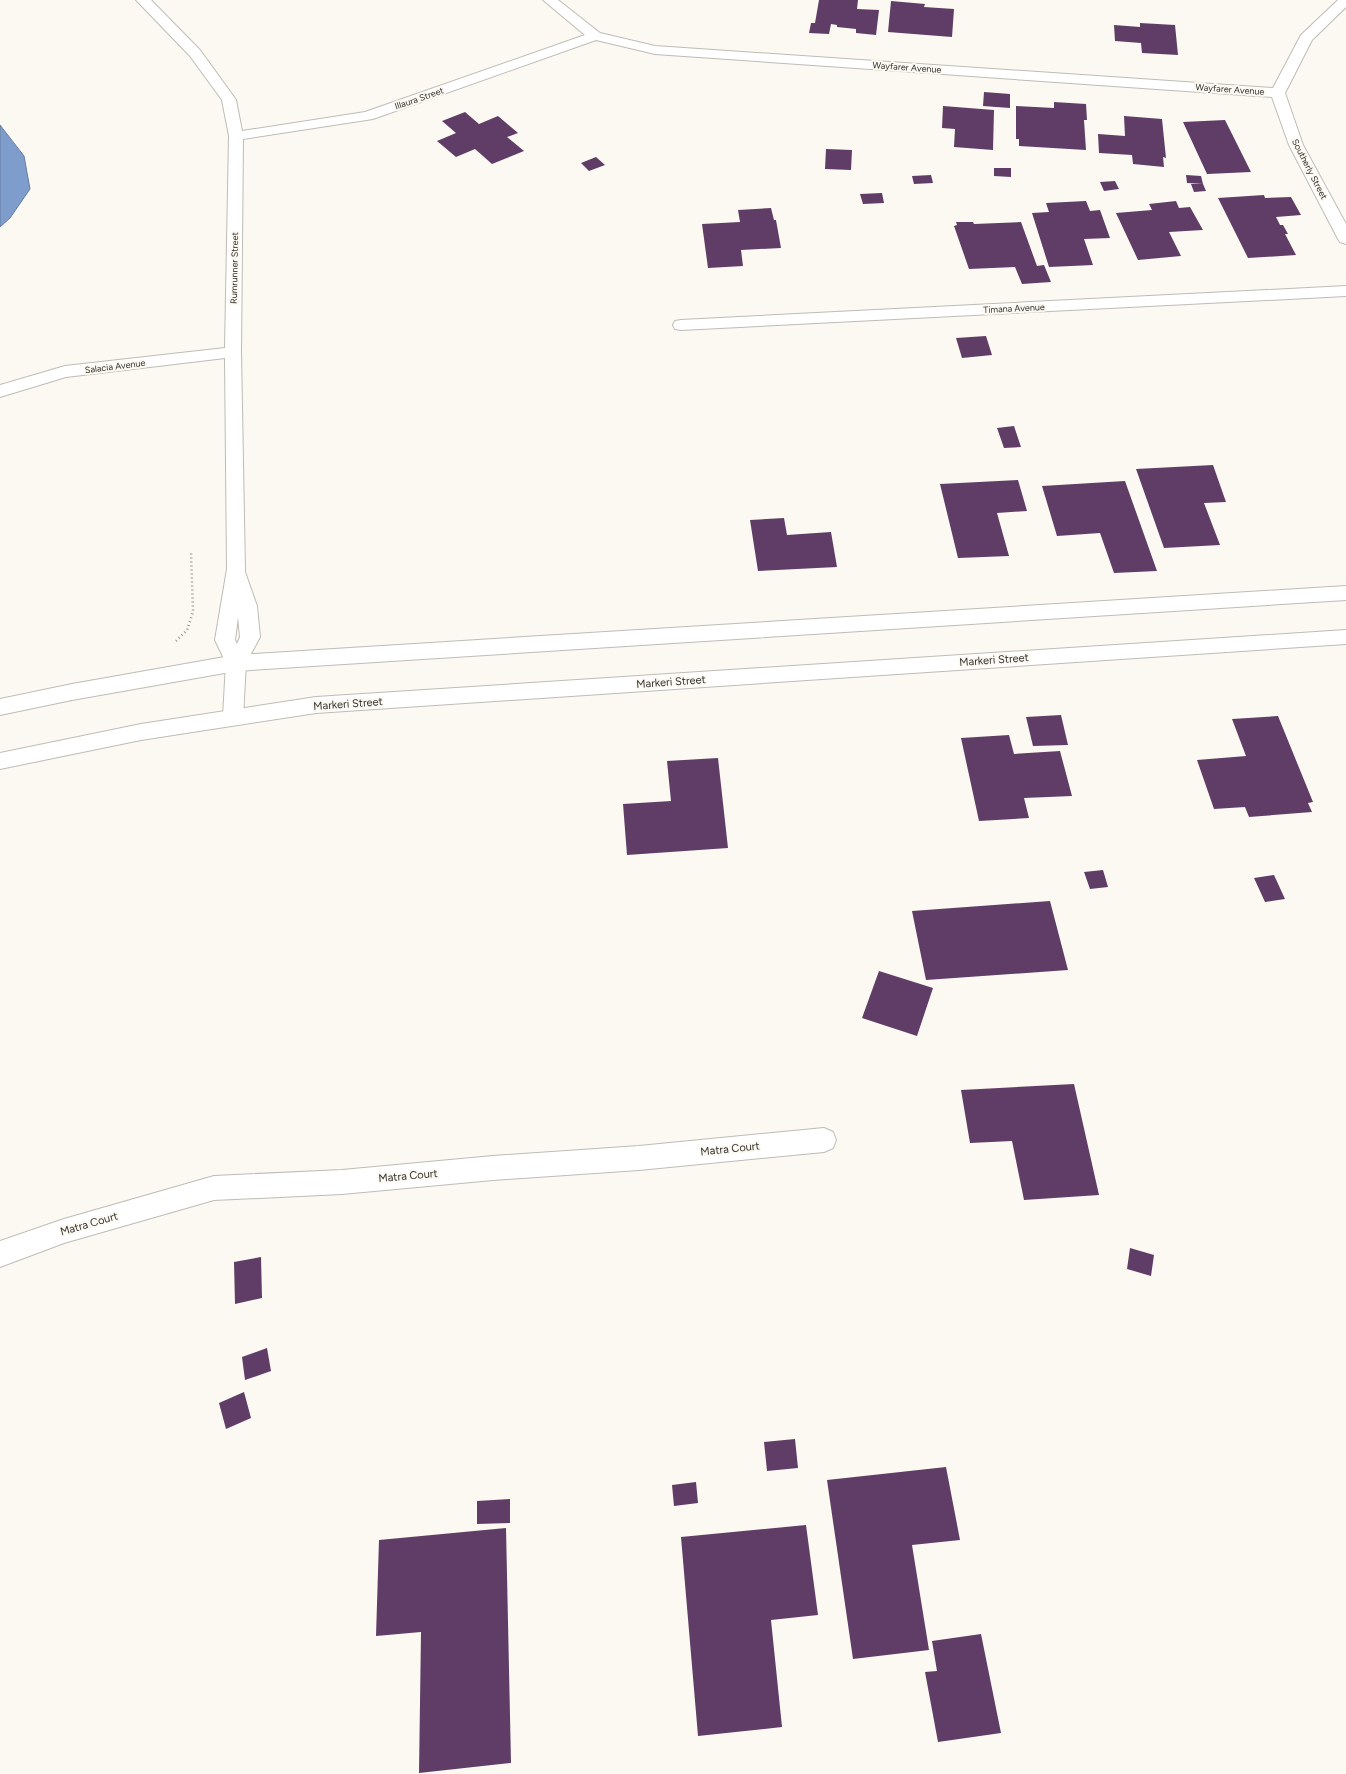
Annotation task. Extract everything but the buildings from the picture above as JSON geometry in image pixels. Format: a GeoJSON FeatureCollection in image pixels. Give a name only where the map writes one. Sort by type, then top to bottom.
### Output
{"type":"FeatureCollection","features":[{"type":"Feature","properties":{"kind":"street","name":"Rumrunner Street"},"geometry":{"type":"LineString","coordinates":[[144,0],[195,53],[229,100],[236,136],[233,352],[236,569],[226,640],[236,663],[233,717]]}},
{"type":"Feature","properties":{"kind":"street","name":"Wayfarer Avenue"},"geometry":{"type":"LineString","coordinates":[[550,0],[595,36],[655,50],[1278,92]]}},
{"type":"Feature","properties":{"kind":"street"},"geometry":{"type":"LineString","coordinates":[[1278,92],[1306,38],[1346,0]]}},
{"type":"Feature","properties":{"kind":"street","name":"Illaura Street"},"geometry":{"type":"LineString","coordinates":[[236,136],[368,116],[595,36]]}},
{"type":"Feature","properties":{"kind":"street","name":"Southerly Street"},"geometry":{"type":"LineString","coordinates":[[1278,92],[1296,145],[1346,239]]}},
{"type":"Feature","properties":{"kind":"street","name":"Timana Avenue"},"geometry":{"type":"LineString","coordinates":[[681,325],[1346,291]]}},
{"type":"Feature","properties":{"kind":"street","name":"Salacia Avenue"},"geometry":{"type":"LineString","coordinates":[[0,390],[65,372],[233,352]]}},
{"type":"Feature","properties":{"kind":"street"},"geometry":{"type":"LineString","coordinates":[[0,707],[72,692],[236,663],[1346,593]]}},
{"type":"Feature","properties":{"kind":"street","name":"Markeri Street"},"geometry":{"type":"LineString","coordinates":[[0,761],[141,732],[233,717],[324,705],[1346,637]]}},
{"type":"Feature","properties":{"kind":"street","name":"Matra Court"},"geometry":{"type":"LineString","coordinates":[[0,1254],[64,1231],[214,1188],[342,1182],[493,1168],[639,1158],[824,1140]]}},
{"type":"Feature","properties":{"kind":"path"},"geometry":{"type":"LineString","coordinates":[[174,643],[187,630],[193,612],[192,552]]}},
{"type":"Feature","properties":{"kind":"water"},"geometry":{"type":"Polygon","coordinates":[[[0,125],[24,156],[30,189],[10,218],[0,227],[0,125]]]}}]}
